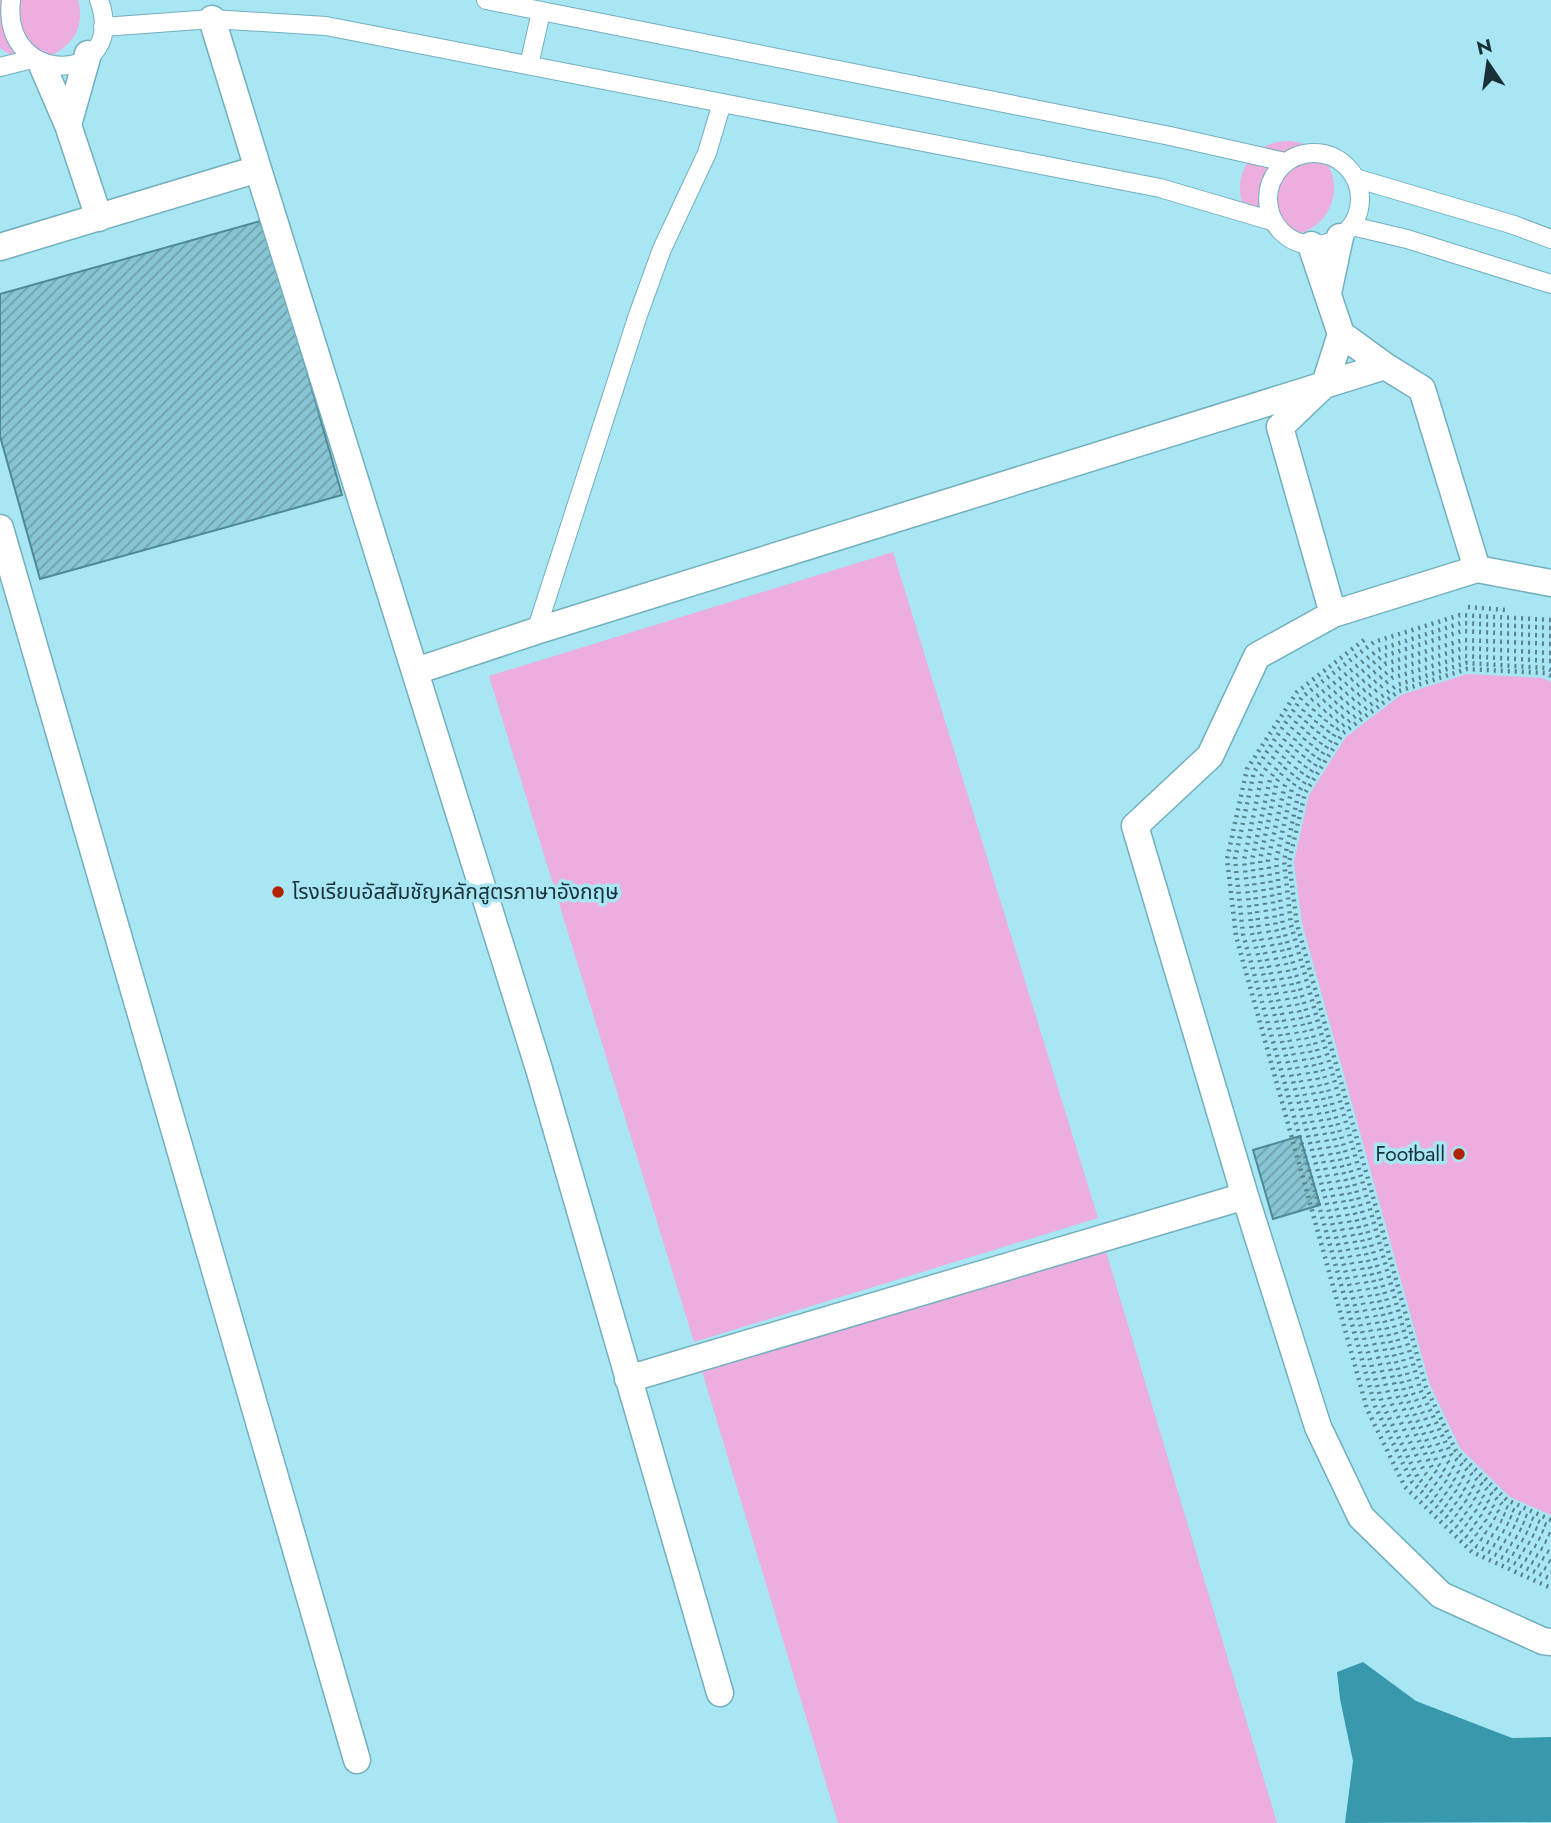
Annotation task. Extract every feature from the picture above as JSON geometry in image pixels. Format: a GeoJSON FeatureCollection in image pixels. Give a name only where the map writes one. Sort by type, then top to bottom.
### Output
{"type":"FeatureCollection","features":[{"type":"Feature","properties":{"kind":"street"},"geometry":{"type":"LineString","coordinates":[[212,19],[539,1069],[720,1693]]}},
{"type":"Feature","properties":{"kind":"street"},"geometry":{"type":"LineString","coordinates":[[68,125],[88,54]]}},
{"type":"Feature","properties":{"kind":"street"},"geometry":{"type":"LineString","coordinates":[[35,63],[68,125],[99,218]]}},
{"type":"Feature","properties":{"kind":"street"},"geometry":{"type":"LineString","coordinates":[[0,247],[258,169]]}},
{"type":"Feature","properties":{"kind":"street"},"geometry":{"type":"LineString","coordinates":[[1328,293],[1346,232]]}},
{"type":"Feature","properties":{"kind":"street"},"geometry":{"type":"LineString","coordinates":[[1311,246],[1341,334],[1325,384],[1280,426],[1333,614]]}},
{"type":"Feature","properties":{"kind":"street"},"geometry":{"type":"LineString","coordinates":[[1341,334],[1422,389],[1476,569]]}},
{"type":"Feature","properties":{"kind":"street"},"geometry":{"type":"LineString","coordinates":[[416,671],[536,631],[1385,366]]}},
{"type":"Feature","properties":{"kind":"street"},"geometry":{"type":"LineString","coordinates":[[0,528],[7,577],[357,1760]]}},
{"type":"Feature","properties":{"kind":"street"},"geometry":{"type":"LineString","coordinates":[[1551,583],[1476,569],[1333,614],[1258,656],[1210,756],[1135,826],[1245,1196],[1318,1427],[1361,1517],[1441,1595],[1543,1641],[1551,1642]]}},
{"type":"Feature","properties":{"kind":"street"},"geometry":{"type":"LineString","coordinates":[[628,1380],[1245,1196]]}},
{"type":"Feature","properties":{"kind":"lane"},"geometry":{"type":"LineString","coordinates":[[0,67],[35,63],[60,67],[75,63],[88,54],[98,42],[103,27],[103,11],[99,0]]}},
{"type":"Feature","properties":{"kind":"lane"},"geometry":{"type":"LineString","coordinates":[[486,0],[1156,133],[1285,162]]}},
{"type":"Feature","properties":{"kind":"lane"},"geometry":{"type":"LineString","coordinates":[[6,9],[10,39],[35,63]]}},
{"type":"Feature","properties":{"kind":"lane"},"geometry":{"type":"LineString","coordinates":[[528,65],[541,12]]}},
{"type":"Feature","properties":{"kind":"lane"},"geometry":{"type":"LineString","coordinates":[[103,27],[212,19],[326,26],[1160,188],[1272,221]]}},
{"type":"Feature","properties":{"kind":"lane"},"geometry":{"type":"LineString","coordinates":[[536,631],[638,315],[662,249],[707,153],[722,103]]}},
{"type":"Feature","properties":{"kind":"lane"},"geometry":{"type":"LineString","coordinates":[[1316,152],[1345,164],[1355,178],[1360,195],[1359,211],[1346,232],[1328,244],[1311,246],[1296,242],[1282,233],[1272,221],[1267,205],[1268,190],[1274,174],[1285,162],[1299,154],[1316,152]]}},
{"type":"Feature","properties":{"kind":"lane"},"geometry":{"type":"LineString","coordinates":[[1355,178],[1514,225],[1551,239]]}},
{"type":"Feature","properties":{"kind":"lane"},"geometry":{"type":"LineString","coordinates":[[1346,232],[1407,239],[1551,284]]}},
{"type":"Feature","properties":{"kind":"path"},"geometry":{"type":"LineString","coordinates":[[1459,607],[1511,610]]}},
{"type":"Feature","properties":{"kind":"path"},"geometry":{"type":"LineString","coordinates":[[1551,620],[1460,615],[1374,642],[1302,697],[1255,772],[1235,859],[1243,934],[1375,1406],[1412,1482],[1476,1546],[1551,1579]]}},
{"type":"Feature","properties":{"kind":"path"},"geometry":{"type":"LineString","coordinates":[[1551,628],[1461,623],[1378,650],[1309,702],[1262,775],[1244,860],[1252,933],[1382,1403],[1418,1478],[1480,1539],[1551,1571]]}},
{"type":"Feature","properties":{"kind":"path"},"geometry":{"type":"LineString","coordinates":[[1551,636],[1462,631],[1381,657],[1315,708],[1285,755],[1270,779],[1252,860],[1259,931],[1390,1400],[1425,1473],[1485,1532],[1551,1562]]}},
{"type":"Feature","properties":{"kind":"path"},"geometry":{"type":"LineString","coordinates":[[1370,636],[1297,692],[1247,769],[1227,859],[1236,936],[1367,1409],[1405,1487],[1472,1552],[1551,1588]]}},
{"type":"Feature","properties":{"kind":"path"},"geometry":{"type":"LineString","coordinates":[[1551,644],[1463,640],[1385,664],[1321,714],[1277,782],[1260,860],[1268,930],[1398,1397],[1432,1468],[1490,1525],[1551,1553]]}},
{"type":"Feature","properties":{"kind":"path"},"geometry":{"type":"LineString","coordinates":[[1551,653],[1464,648],[1389,671],[1327,719],[1285,785],[1268,860],[1276,928],[1405,1394],[1438,1464],[1494,1518],[1551,1544]]}},
{"type":"Feature","properties":{"kind":"path"},"geometry":{"type":"LineString","coordinates":[[1551,661],[1465,656],[1392,678],[1333,724],[1292,788],[1276,861],[1283,927],[1412,1391],[1445,1459],[1499,1512],[1551,1535]]}},
{"type":"Feature","properties":{"kind":"path"},"geometry":{"type":"LineString","coordinates":[[1551,670],[1466,663],[1396,685],[1338,729],[1299,791],[1284,861],[1291,925],[1420,1389],[1451,1454],[1504,1506],[1551,1527]]}},
{"type":"Feature","properties":{"kind":"path"},"geometry":{"type":"LineString","coordinates":[[1551,676],[1545,673],[1467,669],[1399,691],[1343,733],[1305,793],[1290,862],[1297,924],[1426,1387],[1456,1451],[1507,1500],[1551,1520]]}},
{"type":"Feature","properties":{"kind":"shaded area"},"geometry":{"type":"Polygon","coordinates":[[[0,0],[78,0],[80,17],[77,31],[69,43],[44,58],[14,56],[0,48],[0,0]]]}},
{"type":"Feature","properties":{"kind":"shaded area"},"geometry":{"type":"Polygon","coordinates":[[[1278,141],[1296,141],[1321,154],[1331,170],[1334,188],[1331,206],[1321,222],[1296,235],[1278,235],[1253,222],[1240,197],[1240,179],[1253,154],[1278,141]]]}},
{"type":"Feature","properties":{"kind":"shaded area"},"geometry":{"type":"Polygon","coordinates":[[[893,552],[1098,1218],[694,1342],[489,676],[893,552]]]}},
{"type":"Feature","properties":{"kind":"shaded area","name":"Football"},"geometry":{"type":"Polygon","coordinates":[[[1467,674],[1543,678],[1551,682],[1551,1515],[1510,1497],[1460,1448],[1430,1385],[1302,923],[1294,862],[1309,795],[1346,737],[1401,695],[1467,674]]]}},
{"type":"Feature","properties":{"kind":"shaded area"},"geometry":{"type":"Polygon","coordinates":[[[1105,1248],[1277,1823],[838,1823],[701,1368],[1105,1248]]]}},
{"type":"Feature","properties":{"kind":"water"},"geometry":{"type":"Polygon","coordinates":[[[1363,1662],[1416,1701],[1512,1738],[1551,1737],[1551,1822],[1345,1823],[1353,1761],[1337,1672],[1363,1662]]]}},
{"type":"Feature","properties":{"kind":"building"},"geometry":{"type":"Polygon","coordinates":[[[264,220],[342,495],[40,579],[0,436],[0,294],[264,220]]]}},
{"type":"Feature","properties":{"kind":"building"},"geometry":{"type":"Polygon","coordinates":[[[1300,1136],[1320,1205],[1273,1219],[1253,1150],[1300,1136]]]}},
{"type":"Feature","properties":{"kind":"place","name":"โรงเรียนอัสสัมชัญหลักสูตรภาษาอังกฤษ"},"geometry":{"type":"Point","coordinates":[278,892]}},
{"type":"Feature","properties":{"kind":"place","name":"Football"},"geometry":{"type":"Point","coordinates":[1459,1154]}}]}
